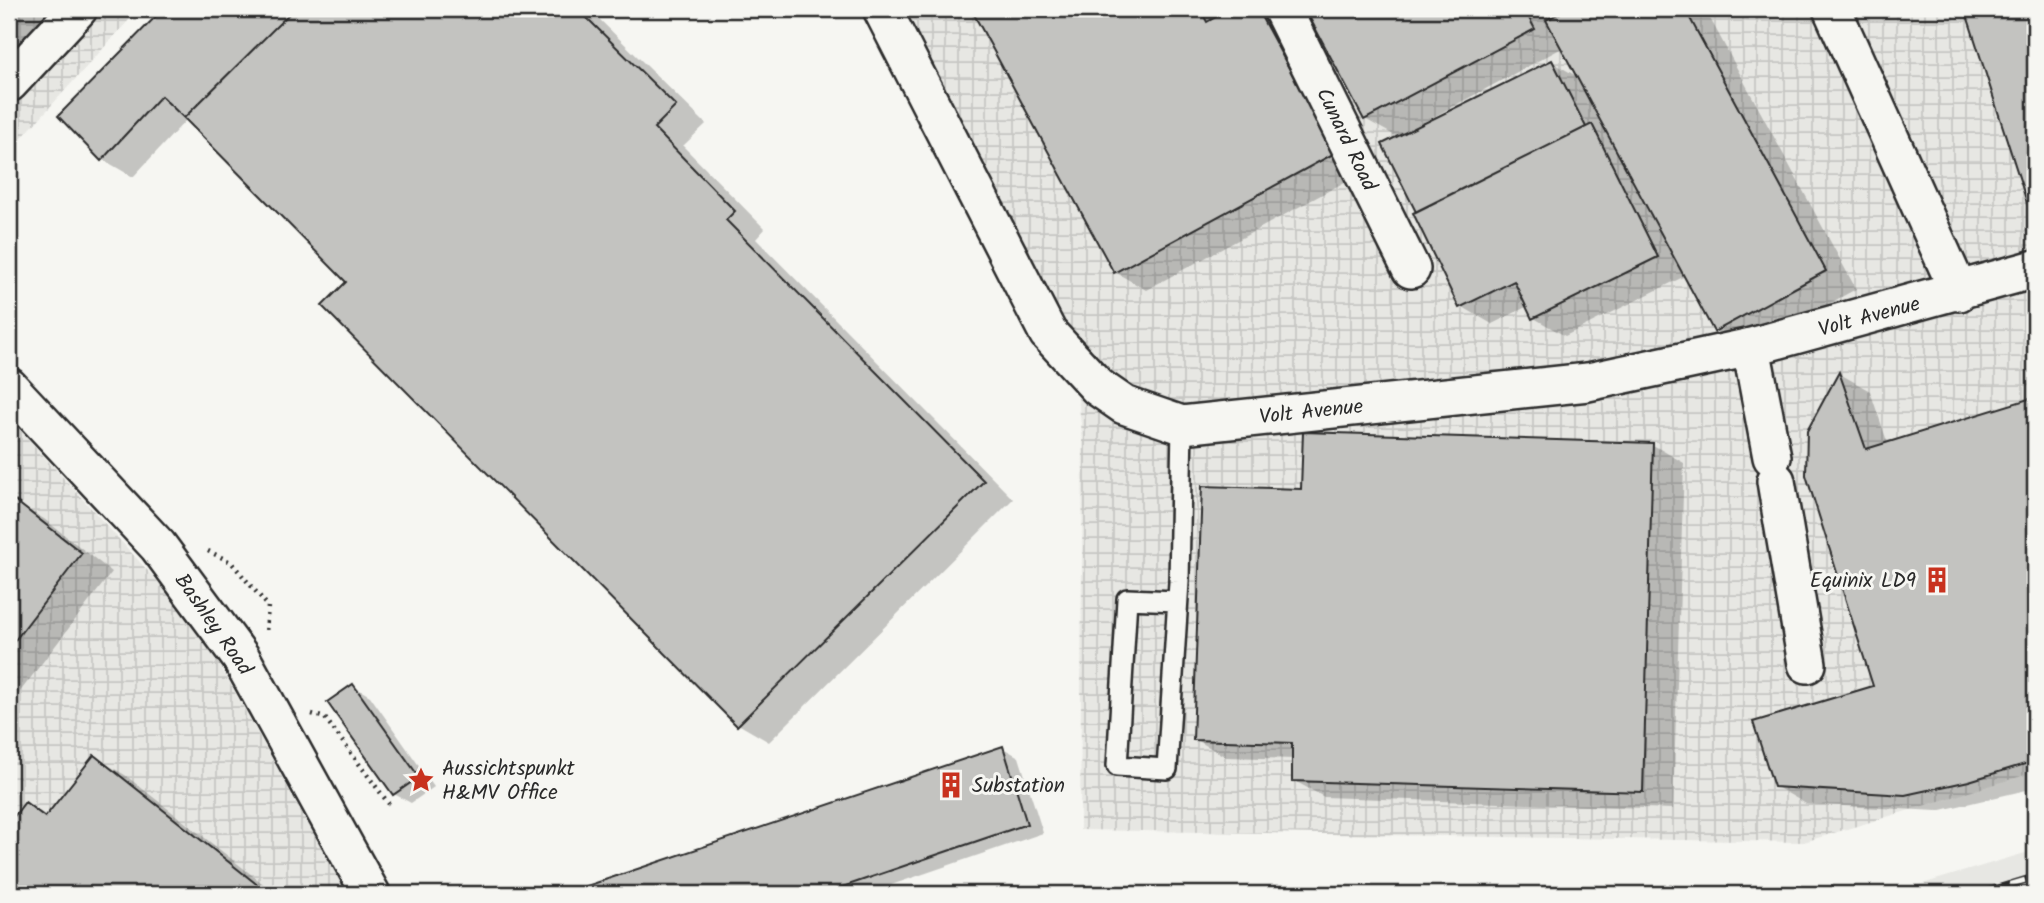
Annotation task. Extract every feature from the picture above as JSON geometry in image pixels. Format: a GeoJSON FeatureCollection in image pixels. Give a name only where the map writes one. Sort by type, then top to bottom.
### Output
{"type":"FeatureCollection","features":[{"type":"Feature","properties":{"kind":"street"},"geometry":{"type":"LineString","coordinates":[[9,83],[78,9]]}},
{"type":"Feature","properties":{"kind":"street","name":"Volt Avenue"},"geometry":{"type":"LineString","coordinates":[[882,9],[1048,333],[1107,393],[1124,405],[1182,425],[1588,382],[1751,347],[2035,269]]}},
{"type":"Feature","properties":{"kind":"street","name":"Cunard Road"},"geometry":{"type":"LineString","coordinates":[[1282,9],[1411,269]]}},
{"type":"Feature","properties":{"kind":"street"},"geometry":{"type":"LineString","coordinates":[[1832,9],[1959,292]]}},
{"type":"Feature","properties":{"kind":"street"},"geometry":{"type":"LineString","coordinates":[[1751,347],[1807,664]]}},
{"type":"Feature","properties":{"kind":"street","name":"Bashley Road"},"geometry":{"type":"LineString","coordinates":[[9,387],[158,546],[241,658],[371,894]]}},
{"type":"Feature","properties":{"kind":"lane"},"geometry":{"type":"LineString","coordinates":[[1177,601],[1127,599],[1117,766],[1167,769],[1177,601],[1182,425]]}},
{"type":"Feature","properties":{"kind":"shaded area"},"geometry":{"type":"Polygon","coordinates":[[[9,9],[139,9],[9,152],[9,9]]]}},
{"type":"Feature","properties":{"kind":"shaded area"},"geometry":{"type":"Polygon","coordinates":[[[891,9],[2035,9],[2035,772],[1804,842],[1080,830],[1083,443],[1072,341],[891,9]]]}},
{"type":"Feature","properties":{"kind":"shaded area"},"geometry":{"type":"Polygon","coordinates":[[[9,418],[198,626],[347,894],[9,894],[9,418]]]}},
{"type":"Feature","properties":{"kind":"shaded area"},"geometry":{"type":"Polygon","coordinates":[[[2035,850],[2035,894],[1889,894],[2035,850]]]}},
{"type":"Feature","properties":{"kind":"building"},"geometry":{"type":"Polygon","coordinates":[[[163,9],[294,9],[184,118],[161,96],[101,161],[58,116],[163,9]]]}},
{"type":"Feature","properties":{"kind":"building"},"geometry":{"type":"Polygon","coordinates":[[[294,9],[578,9],[676,106],[654,128],[735,211],[726,220],[984,481],[737,726],[322,306],[346,282],[184,118],[294,9]]]}},
{"type":"Feature","properties":{"kind":"building"},"geometry":{"type":"Polygon","coordinates":[[[971,9],[1200,9],[1207,22],[1230,9],[1257,9],[1335,153],[1114,273],[971,9]]]}},
{"type":"Feature","properties":{"kind":"building"},"geometry":{"type":"Polygon","coordinates":[[[1305,9],[1524,9],[1535,29],[1364,120],[1305,9]]]}},
{"type":"Feature","properties":{"kind":"building"},"geometry":{"type":"Polygon","coordinates":[[[1567,9],[1685,9],[1826,271],[1714,332],[1546,20],[1567,9]]]}},
{"type":"Feature","properties":{"kind":"building"},"geometry":{"type":"Polygon","coordinates":[[[1965,9],[2035,9],[2033,221],[1965,9]]]}},
{"type":"Feature","properties":{"kind":"building"},"geometry":{"type":"Polygon","coordinates":[[[1552,60],[1586,127],[1416,212],[1382,144],[1552,60]]]}},
{"type":"Feature","properties":{"kind":"building"},"geometry":{"type":"Polygon","coordinates":[[[1592,124],[1658,257],[1532,319],[1514,281],[1459,308],[1413,213],[1592,124]]]}},
{"type":"Feature","properties":{"kind":"building","name":"Equinix LD9"},"geometry":{"type":"Polygon","coordinates":[[[1839,372],[1866,449],[2035,397],[2035,761],[1969,781],[1905,795],[1774,787],[1753,722],[1873,686],[1806,475],[1807,431],[1839,372]]]}},
{"type":"Feature","properties":{"kind":"building"},"geometry":{"type":"Polygon","coordinates":[[[1303,432],[1653,443],[1643,792],[1292,781],[1292,743],[1193,740],[1202,486],[1301,489],[1303,432]]]}},
{"type":"Feature","properties":{"kind":"building"},"geometry":{"type":"Polygon","coordinates":[[[13,499],[82,553],[9,648],[9,504],[13,499]]]}},
{"type":"Feature","properties":{"kind":"building"},"geometry":{"type":"Polygon","coordinates":[[[353,684],[419,777],[393,795],[327,702],[353,684]]]}},
{"type":"Feature","properties":{"kind":"building","name":"Substation"},"geometry":{"type":"Polygon","coordinates":[[[1003,746],[1027,824],[822,894],[563,894],[1003,746]]]}},
{"type":"Feature","properties":{"kind":"building"},"geometry":{"type":"Polygon","coordinates":[[[94,755],[264,890],[260,894],[9,894],[9,823],[25,802],[45,817],[94,755]]]}},
{"type":"Feature","properties":{"kind":"railway"},"geometry":{"type":"LineString","coordinates":[[1979,894],[2035,877]]}},
{"type":"Feature","properties":{"kind":"place","name":"Equinix LD9"},"geometry":{"type":"Point","coordinates":[1937,580]}},
{"type":"Feature","properties":{"kind":"place","name":"Aussichtspunkt H&MV Office"},"geometry":{"type":"Point","coordinates":[421,780]}},
{"type":"Feature","properties":{"kind":"place","name":"Substation"},"geometry":{"type":"Point","coordinates":[951,785]}}]}
